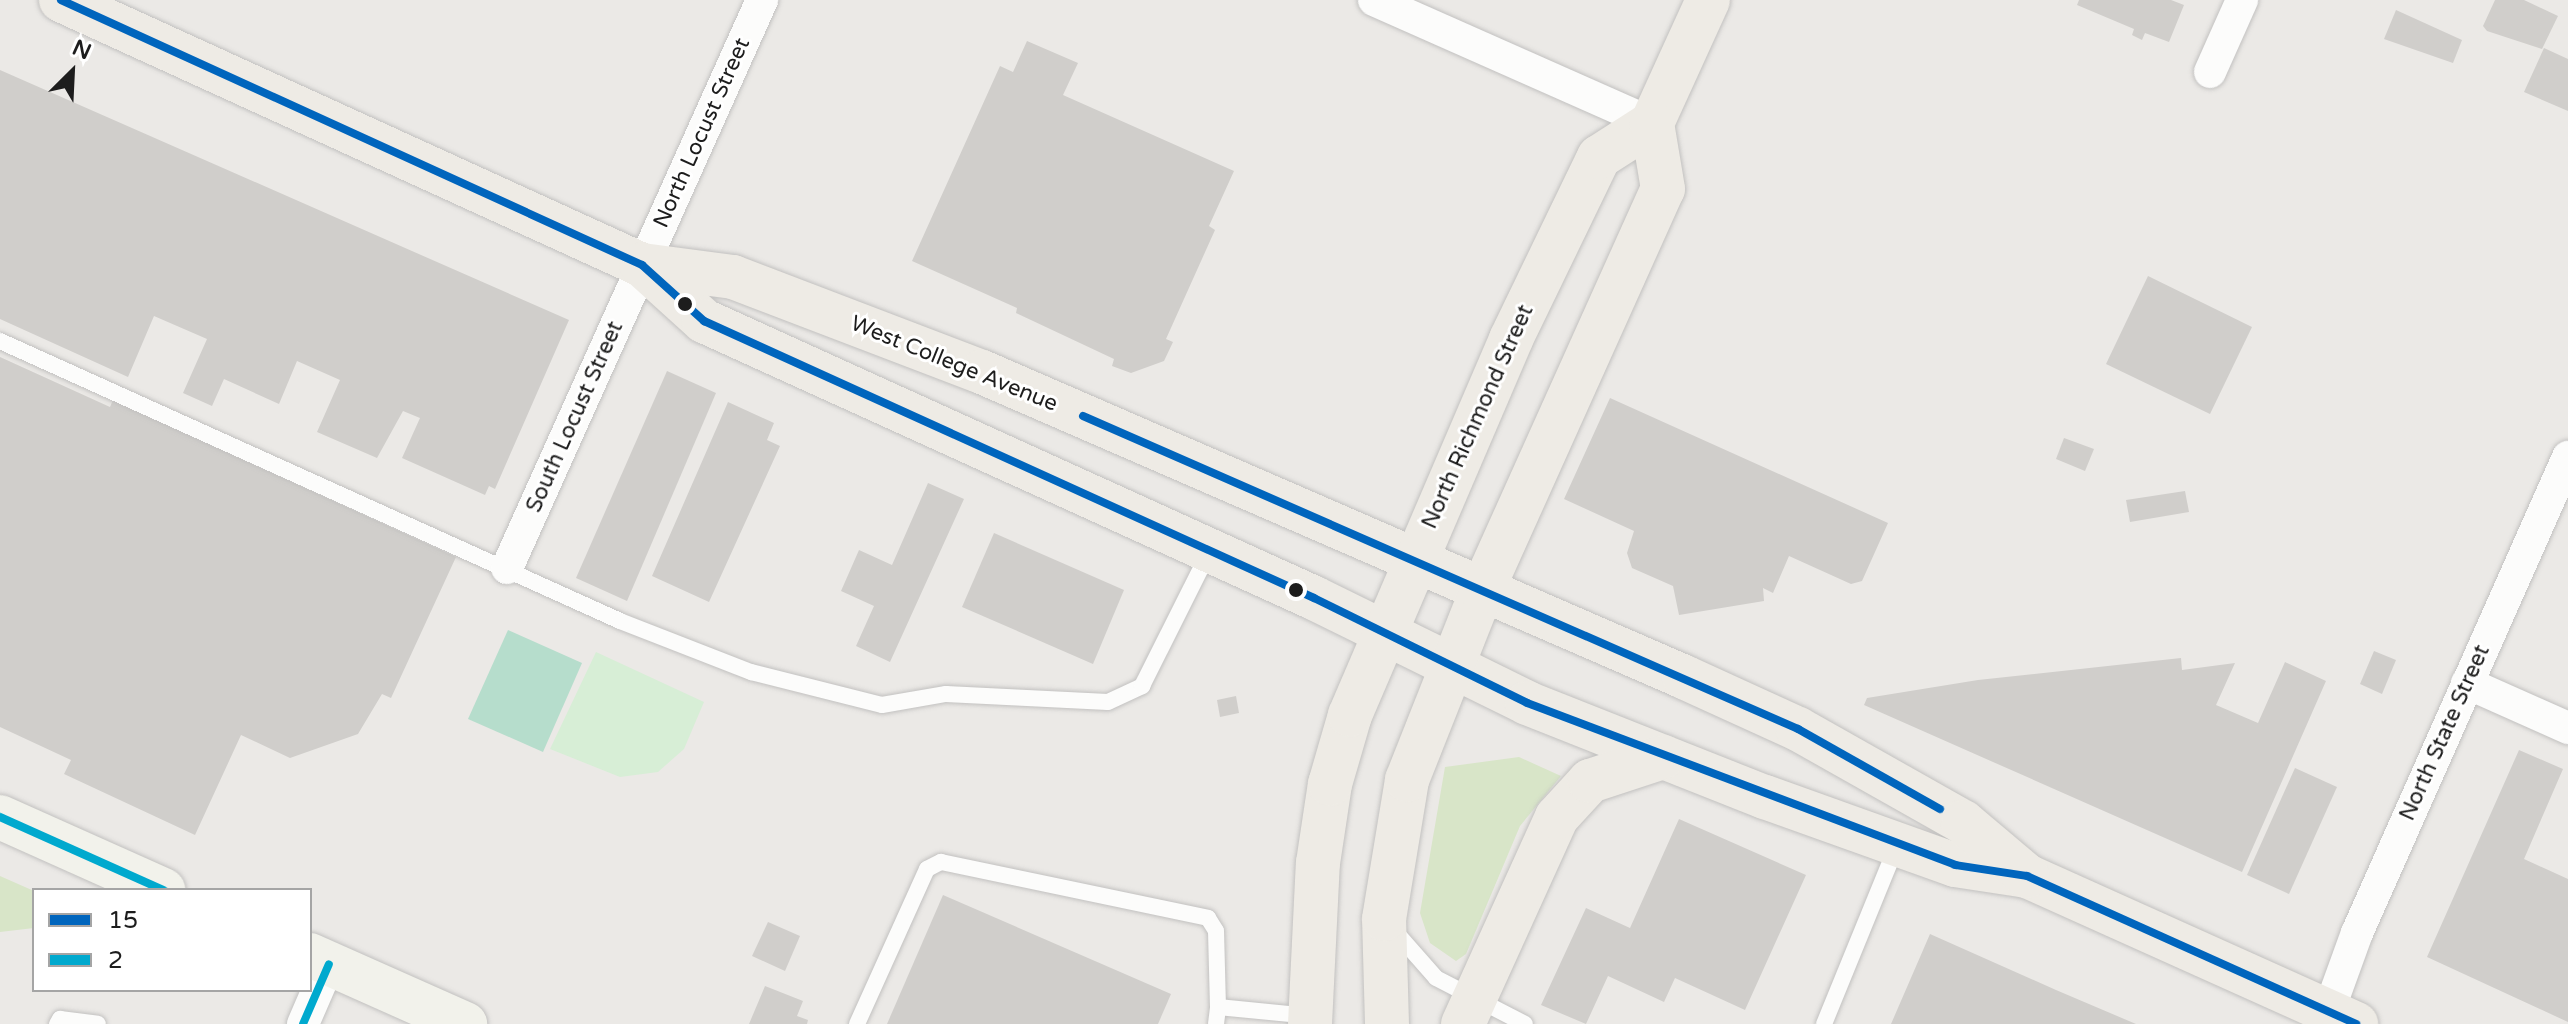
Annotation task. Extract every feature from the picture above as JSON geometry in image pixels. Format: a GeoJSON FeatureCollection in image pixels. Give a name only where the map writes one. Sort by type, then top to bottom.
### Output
{"type":"FeatureCollection","features":[{"type":"Feature","properties":{"kind":"main road","name":"West College Avenue"},"geometry":{"type":"LineString","coordinates":[[61,0],[642,265],[733,277],[982,372],[1798,729],[1963,822],[2027,876],[2336,1020]]}},
{"type":"Feature","properties":{"kind":"main road"},"geometry":{"type":"LineString","coordinates":[[1387,1024],[1384,919],[1407,780],[1482,591],[1663,189],[1652,123],[1708,0]]}},
{"type":"Feature","properties":{"kind":"main road","name":"North Richmond Street"},"geometry":{"type":"LineString","coordinates":[[1310,1020],[1318,863],[1330,784],[1383,632],[1599,157],[1652,123]]}},
{"type":"Feature","properties":{"kind":"main road","name":"West College Avenue"},"geometry":{"type":"LineString","coordinates":[[642,265],[704,321],[1210,551],[1527,703],[1955,865],[2027,876]]}},
{"type":"Feature","properties":{"kind":"main road"},"geometry":{"type":"LineString","coordinates":[[1468,1013],[1563,809],[1590,781],[1663,757]]}},
{"type":"Feature","properties":{"kind":"street","name":"North Locust Street"},"geometry":{"type":"LineString","coordinates":[[642,265],[762,0]]}},
{"type":"Feature","properties":{"kind":"street"},"geometry":{"type":"LineString","coordinates":[[1374,0],[1652,123]]}},
{"type":"Feature","properties":{"kind":"street"},"geometry":{"type":"LineString","coordinates":[[2210,72],[2242,0]]}},
{"type":"Feature","properties":{"kind":"street","name":"South Locust Street"},"geometry":{"type":"LineString","coordinates":[[507,568],[642,265]]}},
{"type":"Feature","properties":{"kind":"street","name":"North State Street"},"geometry":{"type":"LineString","coordinates":[[2336,1020],[2357,933],[2568,457]]}},
{"type":"Feature","properties":{"kind":"street"},"geometry":{"type":"LineString","coordinates":[[2467,683],[2568,728]]}},
{"type":"Feature","properties":{"kind":"street"},"geometry":{"type":"LineString","coordinates":[[0,817],[159,888]]}},
{"type":"Feature","properties":{"kind":"street"},"geometry":{"type":"LineString","coordinates":[[312,988],[319,960],[465,1024]]}},
{"type":"Feature","properties":{"kind":"street"},"geometry":{"type":"LineString","coordinates":[[303,1024],[311,992]]}},
{"type":"Feature","properties":{"kind":"lane"},"geometry":{"type":"LineString","coordinates":[[0,341],[620,621],[751,672],[882,705],[946,694],[1108,702],[1142,686],[1210,551]]}},
{"type":"Feature","properties":{"kind":"lane"},"geometry":{"type":"LineString","coordinates":[[1824,1024],[1898,845]]}},
{"type":"Feature","properties":{"kind":"lane"},"geometry":{"type":"LineString","coordinates":[[857,1024],[927,869],[956,862],[1208,918],[1216,931],[1217,1016],[1310,1020]]}},
{"type":"Feature","properties":{"kind":"lane"},"geometry":{"type":"LineString","coordinates":[[1384,919],[1468,1013],[1525,1024]]}},
{"type":"Feature","properties":{"kind":"lane"},"geometry":{"type":"LineString","coordinates":[[57,1024],[60,1019],[98,1024]]}},
{"type":"Feature","properties":{"kind":"green space"},"geometry":{"type":"Polygon","coordinates":[[[508,630],[582,663],[543,752],[468,719],[508,630]]]}},
{"type":"Feature","properties":{"kind":"green space"},"geometry":{"type":"Polygon","coordinates":[[[596,652],[704,702],[684,749],[658,772],[620,777],[550,749],[596,652]]]}},
{"type":"Feature","properties":{"kind":"green space"},"geometry":{"type":"Polygon","coordinates":[[[1519,757],[1561,776],[1520,826],[1466,954],[1456,961],[1430,943],[1420,913],[1445,767],[1519,757]]]}},
{"type":"Feature","properties":{"kind":"green space"},"geometry":{"type":"Polygon","coordinates":[[[0,876],[32,890],[32,928],[0,932],[0,876]]]}},
{"type":"Feature","properties":{"kind":"building"},"geometry":{"type":"Polygon","coordinates":[[[2079,0],[2171,0],[2184,5],[2169,42],[2145,33],[2142,40],[2132,35],[2134,29],[2077,5],[2079,0]]]}},
{"type":"Feature","properties":{"kind":"building"},"geometry":{"type":"Polygon","coordinates":[[[2495,0],[2524,0],[2558,16],[2542,49],[2487,31],[2483,26],[2495,0]]]}},
{"type":"Feature","properties":{"kind":"building"},"geometry":{"type":"Polygon","coordinates":[[[2396,10],[2462,40],[2453,63],[2384,39],[2396,10]]]}},
{"type":"Feature","properties":{"kind":"building"},"geometry":{"type":"Polygon","coordinates":[[[1027,41],[1078,63],[1063,95],[1234,171],[1209,226],[1215,230],[1166,339],[1173,342],[1164,361],[1131,373],[1112,366],[1114,359],[1016,313],[1017,308],[912,261],[1000,66],[1013,72],[1027,41]]]}},
{"type":"Feature","properties":{"kind":"building"},"geometry":{"type":"Polygon","coordinates":[[[2544,48],[2568,59],[2568,111],[2524,92],[2544,48]]]}},
{"type":"Feature","properties":{"kind":"building"},"geometry":{"type":"Polygon","coordinates":[[[0,70],[569,320],[495,489],[489,486],[485,495],[402,458],[420,418],[403,411],[377,458],[317,432],[340,380],[297,361],[279,404],[224,379],[212,406],[183,393],[207,339],[154,316],[128,377],[0,319],[0,70]]]}},
{"type":"Feature","properties":{"kind":"building"},"geometry":{"type":"Polygon","coordinates":[[[2148,276],[2252,327],[2210,414],[2106,364],[2148,276]]]}},
{"type":"Feature","properties":{"kind":"building"},"geometry":{"type":"Polygon","coordinates":[[[0,357],[110,407],[113,400],[456,557],[391,698],[382,694],[358,734],[290,758],[241,735],[195,835],[64,774],[71,760],[0,727],[0,357]]]}},
{"type":"Feature","properties":{"kind":"building"},"geometry":{"type":"Polygon","coordinates":[[[667,371],[716,393],[627,601],[576,578],[667,371]]]}},
{"type":"Feature","properties":{"kind":"building"},"geometry":{"type":"Polygon","coordinates":[[[1610,398],[1888,523],[1862,581],[1851,584],[1789,556],[1773,593],[1763,588],[1764,601],[1679,615],[1673,586],[1632,568],[1627,553],[1634,531],[1564,499],[1610,398]]]}},
{"type":"Feature","properties":{"kind":"building"},"geometry":{"type":"Polygon","coordinates":[[[728,402],[774,423],[767,440],[780,446],[709,602],[652,576],[728,402]]]}},
{"type":"Feature","properties":{"kind":"building"},"geometry":{"type":"Polygon","coordinates":[[[2064,438],[2094,449],[2085,471],[2056,459],[2064,438]]]}},
{"type":"Feature","properties":{"kind":"building"},"geometry":{"type":"Polygon","coordinates":[[[928,483],[964,499],[890,662],[856,646],[874,606],[841,591],[859,550],[892,565],[928,483]]]}},
{"type":"Feature","properties":{"kind":"building"},"geometry":{"type":"Polygon","coordinates":[[[2185,491],[2189,512],[2130,522],[2126,500],[2185,491]]]}},
{"type":"Feature","properties":{"kind":"building"},"geometry":{"type":"Polygon","coordinates":[[[994,533],[1124,590],[1093,664],[962,607],[994,533]]]}},
{"type":"Feature","properties":{"kind":"building"},"geometry":{"type":"Polygon","coordinates":[[[2374,651],[2396,660],[2382,694],[2360,684],[2374,651]]]}},
{"type":"Feature","properties":{"kind":"building"},"geometry":{"type":"Polygon","coordinates":[[[2181,658],[2182,670],[2235,663],[2216,705],[2258,723],[2285,662],[2326,681],[2242,872],[1864,705],[1867,698],[1978,680],[2181,658]]]}},
{"type":"Feature","properties":{"kind":"building"},"geometry":{"type":"Polygon","coordinates":[[[1236,696],[1239,713],[1220,717],[1217,700],[1236,696]]]}},
{"type":"Feature","properties":{"kind":"building"},"geometry":{"type":"Polygon","coordinates":[[[2519,750],[2563,769],[2524,859],[2568,879],[2568,1022],[2427,957],[2519,750]]]}},
{"type":"Feature","properties":{"kind":"building"},"geometry":{"type":"Polygon","coordinates":[[[2295,768],[2337,787],[2289,894],[2247,875],[2295,768]]]}},
{"type":"Feature","properties":{"kind":"building"},"geometry":{"type":"Polygon","coordinates":[[[1679,819],[1806,875],[1745,1010],[1675,978],[1664,1002],[1608,976],[1586,1024],[1541,1005],[1586,908],[1630,928],[1679,819]]]}},
{"type":"Feature","properties":{"kind":"building"},"geometry":{"type":"Polygon","coordinates":[[[943,895],[1171,994],[1158,1024],[887,1024],[943,895]]]}},
{"type":"Feature","properties":{"kind":"building"},"geometry":{"type":"Polygon","coordinates":[[[768,922],[800,936],[785,971],[752,956],[768,922]]]}},
{"type":"Feature","properties":{"kind":"building"},"geometry":{"type":"Polygon","coordinates":[[[1930,934],[2056,990],[2136,1024],[1891,1024],[1930,934]]]}},
{"type":"Feature","properties":{"kind":"building"},"geometry":{"type":"Polygon","coordinates":[[[765,986],[803,1001],[797,1016],[808,1020],[807,1024],[749,1024],[765,986]]]}},
{"type":"Feature","properties":{"kind":"transit line","name":"15"},"geometry":{"type":"LineString","coordinates":[[61,0],[642,265],[704,321],[1314,598],[1527,703],[1955,865],[2027,876],[2356,1024]]}},
{"type":"Feature","properties":{"kind":"transit line","name":"15"},"geometry":{"type":"LineString","coordinates":[[1083,416],[1798,729],[1940,809]]}},
{"type":"Feature","properties":{"kind":"transit line","name":"2"},"geometry":{"type":"LineString","coordinates":[[0,817],[159,888]]}},
{"type":"Feature","properties":{"kind":"transit line","name":"2"},"geometry":{"type":"LineString","coordinates":[[303,1024],[329,964]]}}]}
